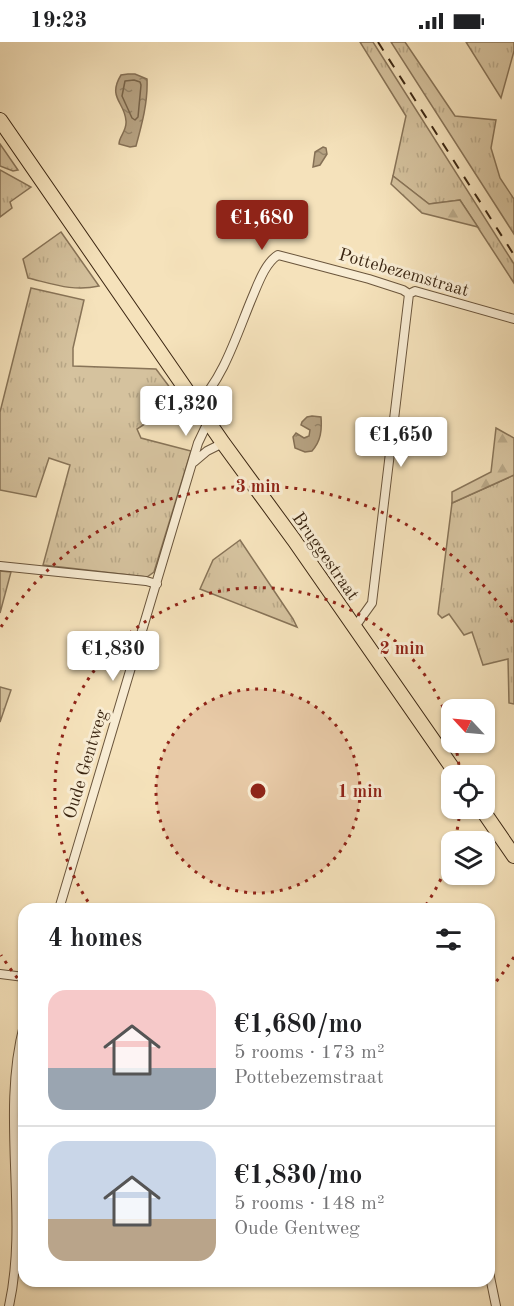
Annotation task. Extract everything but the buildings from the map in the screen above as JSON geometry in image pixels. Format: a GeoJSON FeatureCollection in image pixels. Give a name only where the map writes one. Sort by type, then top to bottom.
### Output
{"type":"FeatureCollection","features":[{"type":"Feature","properties":{"kind":"main road","name":"Bruggestraat"},"geometry":{"type":"LineString","coordinates":[[0,120],[196,405],[450,765]]}},
{"type":"Feature","properties":{"kind":"main road"},"geometry":{"type":"LineString","coordinates":[[489,819],[514,856]]}},
{"type":"Feature","properties":{"kind":"street","name":"Pottebezemstraat"},"geometry":{"type":"LineString","coordinates":[[196,405],[212,386],[261,278],[273,258],[278,255],[369,279],[409,294],[415,291],[514,320]]}},
{"type":"Feature","properties":{"kind":"street"},"geometry":{"type":"LineString","coordinates":[[354,628],[372,603],[409,294]]}},
{"type":"Feature","properties":{"kind":"street","name":"Oude Gentweg"},"geometry":{"type":"LineString","coordinates":[[61,903],[198,443],[208,422]]}},
{"type":"Feature","properties":{"kind":"street"},"geometry":{"type":"LineString","coordinates":[[194,462],[207,451],[223,443]]}},
{"type":"Feature","properties":{"kind":"street"},"geometry":{"type":"LineString","coordinates":[[0,566],[157,584]]}},
{"type":"Feature","properties":{"kind":"street"},"geometry":{"type":"LineString","coordinates":[[0,974],[18,976]]}},
{"type":"Feature","properties":{"kind":"street"},"geometry":{"type":"LineString","coordinates":[[9,1306],[14,1269],[18,1063]]}},
{"type":"Feature","properties":{"kind":"street"},"geometry":{"type":"LineString","coordinates":[[492,1287],[496,1306]]}},
{"type":"Feature","properties":{"kind":"green space"},"geometry":{"type":"Polygon","coordinates":[[[360,42],[373,42],[514,264],[514,283],[460,200],[429,204],[393,176],[406,116],[360,42]]]}},
{"type":"Feature","properties":{"kind":"green space"},"geometry":{"type":"Polygon","coordinates":[[[391,42],[405,42],[455,116],[496,120],[491,148],[500,178],[514,199],[514,234],[391,42]]]}},
{"type":"Feature","properties":{"kind":"green space"},"geometry":{"type":"Polygon","coordinates":[[[466,42],[514,42],[514,51],[501,98],[466,42]]]}},
{"type":"Feature","properties":{"kind":"green space"},"geometry":{"type":"Polygon","coordinates":[[[0,144],[18,170],[13,171],[0,166],[0,144]]]}},
{"type":"Feature","properties":{"kind":"green space"},"geometry":{"type":"Polygon","coordinates":[[[0,170],[31,187],[10,202],[12,208],[0,217],[0,170]]]}},
{"type":"Feature","properties":{"kind":"green space"},"geometry":{"type":"Polygon","coordinates":[[[393,176],[429,204],[460,200],[478,227],[422,213],[391,184],[393,176]]]}},
{"type":"Feature","properties":{"kind":"green space"},"geometry":{"type":"Polygon","coordinates":[[[61,232],[99,286],[72,288],[28,278],[23,259],[61,232]]]}},
{"type":"Feature","properties":{"kind":"green space"},"geometry":{"type":"Polygon","coordinates":[[[31,288],[84,300],[73,348],[73,366],[156,369],[180,401],[137,429],[141,438],[191,451],[154,572],[147,577],[43,565],[70,465],[49,458],[36,497],[0,490],[0,412],[31,288]]]}},
{"type":"Feature","properties":{"kind":"green space"},"geometry":{"type":"Polygon","coordinates":[[[496,428],[514,438],[514,475],[452,503],[452,492],[491,472],[496,428]]]}},
{"type":"Feature","properties":{"kind":"green space"},"geometry":{"type":"Polygon","coordinates":[[[514,475],[514,704],[509,703],[508,659],[483,665],[472,632],[464,635],[449,614],[442,618],[438,614],[452,503],[514,475]]]}},
{"type":"Feature","properties":{"kind":"green space"},"geometry":{"type":"Polygon","coordinates":[[[240,540],[297,627],[200,589],[213,560],[240,540]]]}},
{"type":"Feature","properties":{"kind":"green space"},"geometry":{"type":"Polygon","coordinates":[[[0,571],[11,572],[0,613],[0,571]]]}},
{"type":"Feature","properties":{"kind":"green space"},"geometry":{"type":"Polygon","coordinates":[[[0,687],[11,690],[0,722],[0,687]]]}},
{"type":"Feature","properties":{"kind":"water"},"geometry":{"type":"Polygon","coordinates":[[[128,74],[147,79],[146,105],[136,146],[130,147],[119,144],[126,121],[116,95],[117,83],[121,75],[128,74]]]}},
{"type":"Feature","properties":{"kind":"water"},"geometry":{"type":"Polygon","coordinates":[[[323,147],[326,148],[327,154],[320,165],[313,167],[315,152],[323,147]]]}},
{"type":"Feature","properties":{"kind":"water"},"geometry":{"type":"Polygon","coordinates":[[[307,417],[321,417],[320,435],[312,451],[305,452],[295,448],[293,437],[296,433],[304,438],[309,436],[310,430],[301,425],[307,417]]]}},
{"type":"Feature","properties":{"kind":"railway"},"geometry":{"type":"LineString","coordinates":[[378,42],[514,255]]}}]}
